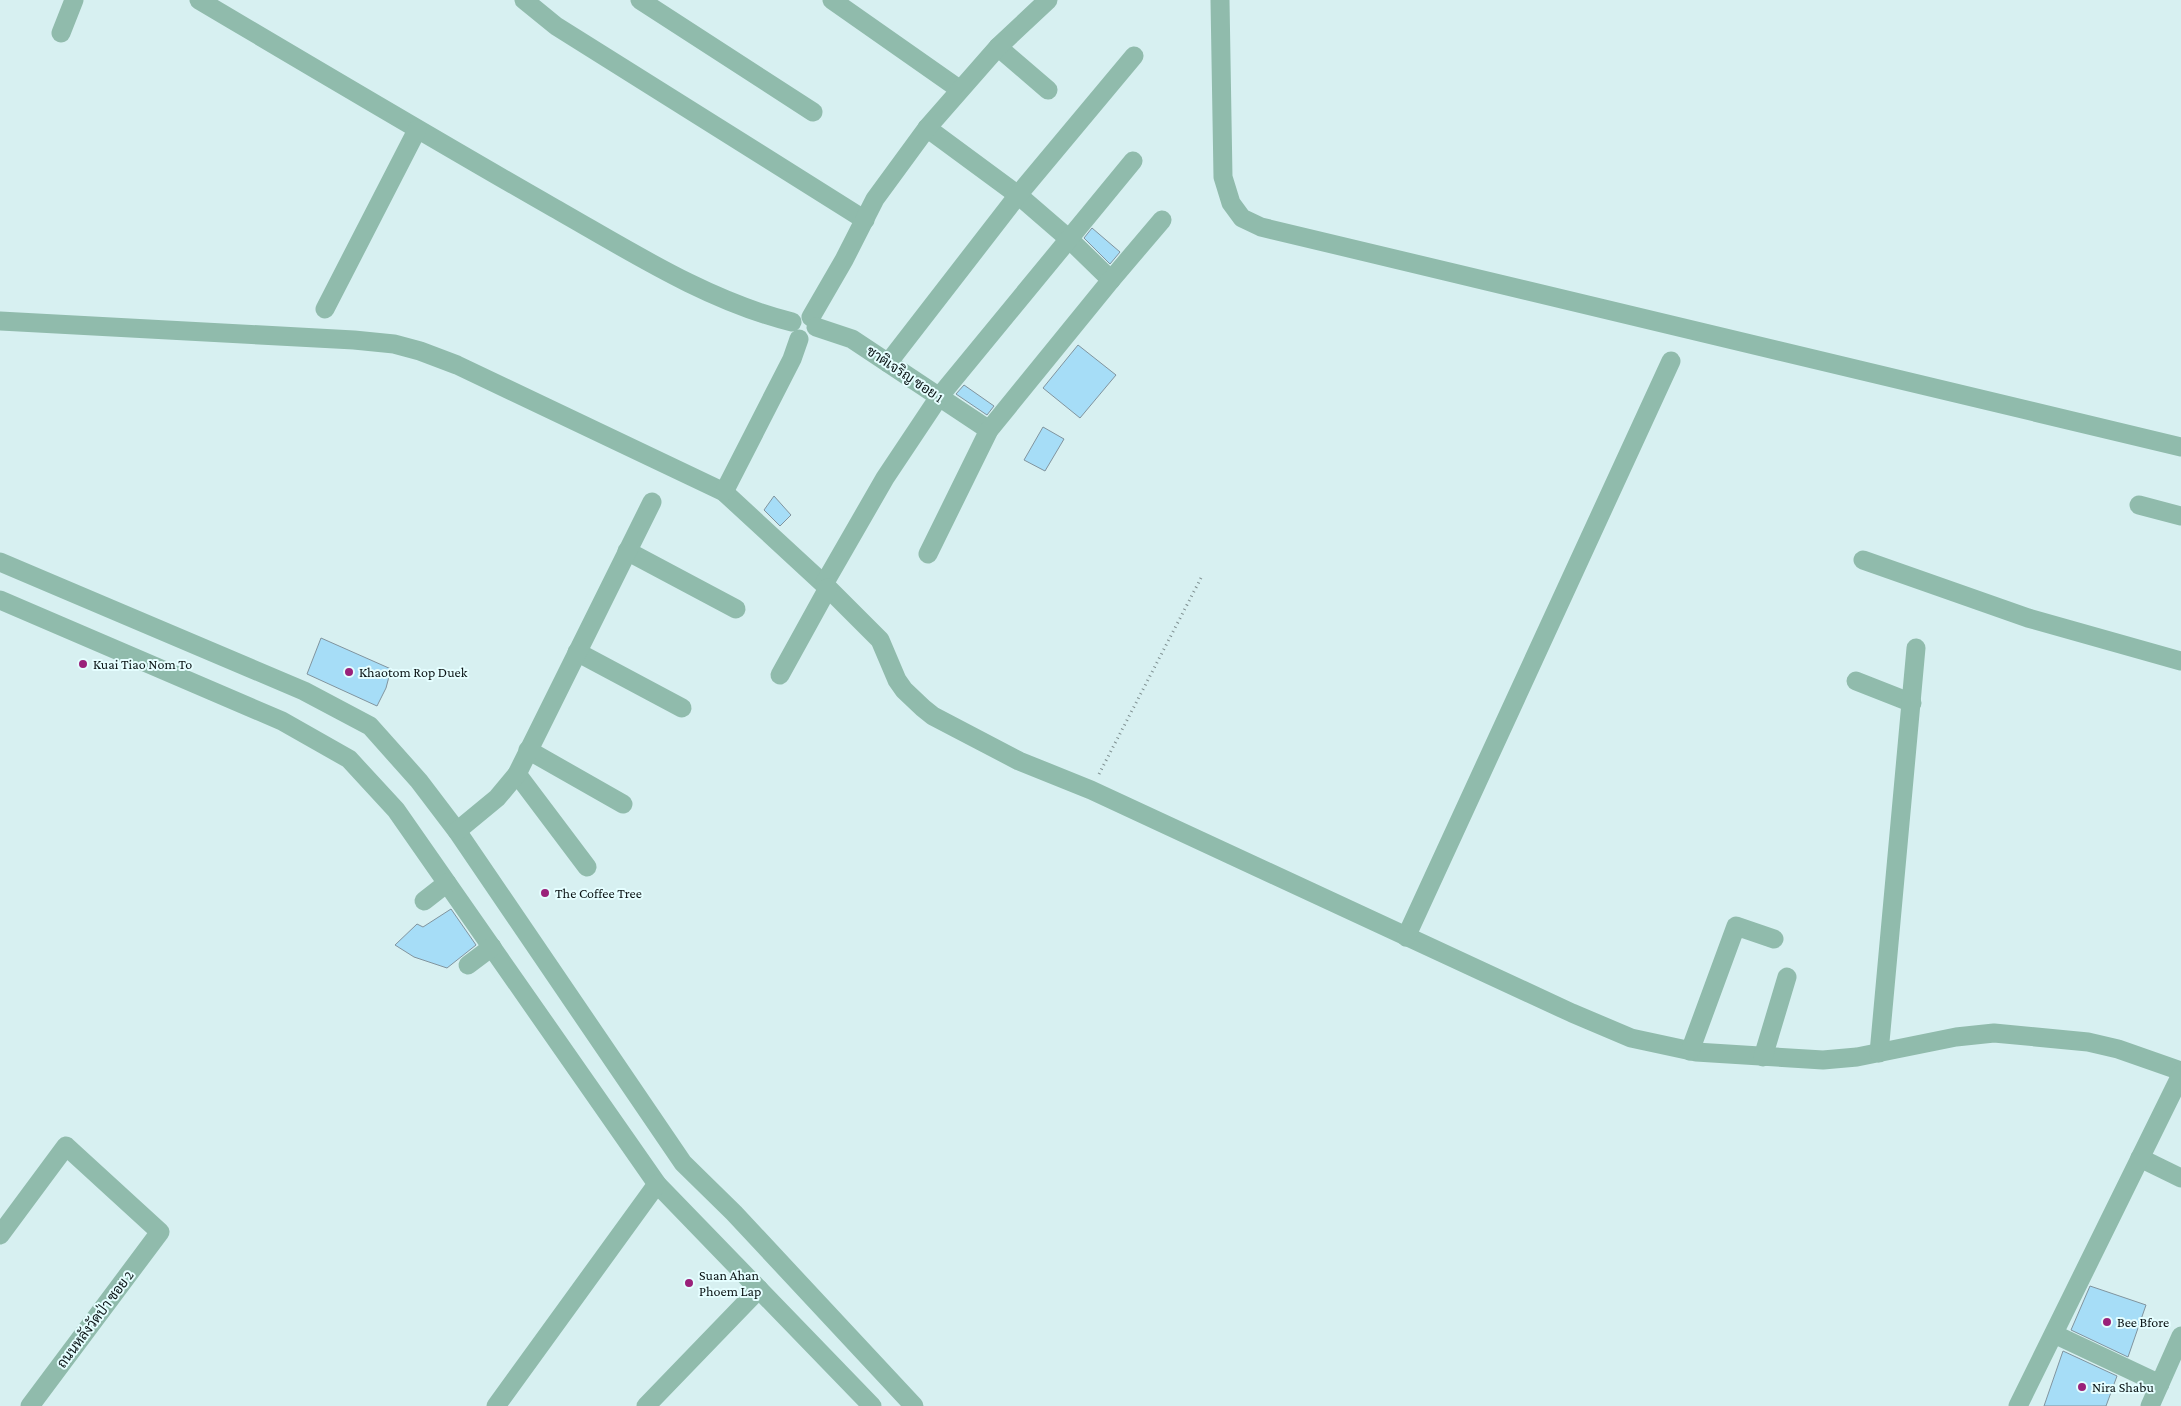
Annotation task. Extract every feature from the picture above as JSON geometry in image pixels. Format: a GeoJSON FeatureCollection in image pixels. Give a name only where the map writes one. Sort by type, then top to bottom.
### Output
{"type":"FeatureCollection","features":[{"type":"Feature","properties":{"kind":"street"},"geometry":{"type":"LineString","coordinates":[[61,33],[74,0]]}},
{"type":"Feature","properties":{"kind":"street"},"geometry":{"type":"LineString","coordinates":[[199,0],[417,130],[660,268],[809,339],[815,334],[814,322],[865,220],[885,185],[927,128],[959,89],[998,47],[1048,0]]}},
{"type":"Feature","properties":{"kind":"street"},"geometry":{"type":"LineString","coordinates":[[524,0],[556,26],[865,220]]}},
{"type":"Feature","properties":{"kind":"street"},"geometry":{"type":"LineString","coordinates":[[640,0],[813,112]]}},
{"type":"Feature","properties":{"kind":"street"},"geometry":{"type":"LineString","coordinates":[[832,0],[959,89]]}},
{"type":"Feature","properties":{"kind":"street"},"geometry":{"type":"LineString","coordinates":[[1220,0],[1223,177],[1231,203],[1242,218],[1261,227],[2181,447]]}},
{"type":"Feature","properties":{"kind":"street"},"geometry":{"type":"LineString","coordinates":[[998,47],[1048,90]]}},
{"type":"Feature","properties":{"kind":"street"},"geometry":{"type":"LineString","coordinates":[[888,363],[1018,195],[1134,56]]}},
{"type":"Feature","properties":{"kind":"street"},"geometry":{"type":"LineString","coordinates":[[927,128],[1018,195],[1069,239],[1111,280]]}},
{"type":"Feature","properties":{"kind":"street"},"geometry":{"type":"LineString","coordinates":[[325,309],[417,130]]}},
{"type":"Feature","properties":{"kind":"street"},"geometry":{"type":"LineString","coordinates":[[780,675],[885,478],[938,397],[1133,161]]}},
{"type":"Feature","properties":{"kind":"street"},"geometry":{"type":"LineString","coordinates":[[928,554],[989,430],[1162,220]]}},
{"type":"Feature","properties":{"kind":"street"},"geometry":{"type":"LineString","coordinates":[[0,321],[354,340],[394,344],[420,351],[457,366],[724,492],[826,586],[880,640],[897,680],[912,698],[933,716],[1019,761],[1091,790],[1572,1014],[1631,1038],[1690,1051],[1763,1058],[1823,1060],[1879,1053],[1956,1037],[1994,1033],[2088,1042],[2118,1049],[2181,1071]]}},
{"type":"Feature","properties":{"kind":"street","name":"ชาติเจริญ ซอย 1"},"geometry":{"type":"LineString","coordinates":[[814,322],[852,339],[989,430]]}},
{"type":"Feature","properties":{"kind":"street"},"geometry":{"type":"LineString","coordinates":[[724,492],[792,359],[795,331]]}},
{"type":"Feature","properties":{"kind":"street"},"geometry":{"type":"LineString","coordinates":[[1406,937],[1671,361]]}},
{"type":"Feature","properties":{"kind":"street"},"geometry":{"type":"LineString","coordinates":[[457,831],[497,798],[517,774],[652,502]]}},
{"type":"Feature","properties":{"kind":"street"},"geometry":{"type":"LineString","coordinates":[[2139,505],[2181,516]]}},
{"type":"Feature","properties":{"kind":"street"},"geometry":{"type":"LineString","coordinates":[[627,551],[736,609]]}},
{"type":"Feature","properties":{"kind":"street"},"geometry":{"type":"LineString","coordinates":[[1863,560],[2028,618],[2181,661]]}},
{"type":"Feature","properties":{"kind":"street"},"geometry":{"type":"LineString","coordinates":[[0,562],[304,691],[370,726],[419,781],[457,831],[683,1163],[914,1406]]}},
{"type":"Feature","properties":{"kind":"street"},"geometry":{"type":"LineString","coordinates":[[0,600],[282,720],[348,760],[396,810],[657,1184],[872,1406]]}},
{"type":"Feature","properties":{"kind":"street"},"geometry":{"type":"LineString","coordinates":[[1879,1053],[1916,648]]}},
{"type":"Feature","properties":{"kind":"street"},"geometry":{"type":"LineString","coordinates":[[577,652],[682,708]]}},
{"type":"Feature","properties":{"kind":"street"},"geometry":{"type":"LineString","coordinates":[[1856,681],[1912,703]]}},
{"type":"Feature","properties":{"kind":"street"},"geometry":{"type":"LineString","coordinates":[[528,750],[623,804]]}},
{"type":"Feature","properties":{"kind":"street"},"geometry":{"type":"LineString","coordinates":[[517,774],[587,867]]}},
{"type":"Feature","properties":{"kind":"street"},"geometry":{"type":"LineString","coordinates":[[424,900],[447,883]]}},
{"type":"Feature","properties":{"kind":"street"},"geometry":{"type":"LineString","coordinates":[[1690,1051],[1736,926],[1774,939]]}},
{"type":"Feature","properties":{"kind":"street"},"geometry":{"type":"LineString","coordinates":[[468,965],[492,947]]}},
{"type":"Feature","properties":{"kind":"street"},"geometry":{"type":"LineString","coordinates":[[1763,1058],[1787,977]]}},
{"type":"Feature","properties":{"kind":"street"},"geometry":{"type":"LineString","coordinates":[[2018,1406],[2181,1076]]}},
{"type":"Feature","properties":{"kind":"street","name":"ถนนหลังวัดป่า ซอย 2"},"geometry":{"type":"LineString","coordinates":[[0,1235],[66,1146],[160,1232],[30,1406]]}},
{"type":"Feature","properties":{"kind":"street"},"geometry":{"type":"LineString","coordinates":[[2140,1158],[2181,1178]]}},
{"type":"Feature","properties":{"kind":"street"},"geometry":{"type":"LineString","coordinates":[[496,1406],[657,1184]]}},
{"type":"Feature","properties":{"kind":"street"},"geometry":{"type":"LineString","coordinates":[[779,1310],[803,1288]]}},
{"type":"Feature","properties":{"kind":"street"},"geometry":{"type":"LineString","coordinates":[[646,1406],[760,1289]]}},
{"type":"Feature","properties":{"kind":"street"},"geometry":{"type":"LineString","coordinates":[[2054,1334],[2160,1384]]}},
{"type":"Feature","properties":{"kind":"street"},"geometry":{"type":"LineString","coordinates":[[2150,1406],[2181,1336]]}},
{"type":"Feature","properties":{"kind":"path"},"geometry":{"type":"LineString","coordinates":[[1091,790],[1202,576]]}},
{"type":"Feature","properties":{"kind":"building"},"geometry":{"type":"Polygon","coordinates":[[[1092,228],[1120,252],[1110,264],[1084,238],[1092,228]]]}},
{"type":"Feature","properties":{"kind":"building"},"geometry":{"type":"Polygon","coordinates":[[[1078,345],[1116,375],[1080,418],[1043,388],[1078,345]]]}},
{"type":"Feature","properties":{"kind":"building"},"geometry":{"type":"Polygon","coordinates":[[[964,385],[994,406],[987,415],[956,394],[964,385]]]}},
{"type":"Feature","properties":{"kind":"building"},"geometry":{"type":"Polygon","coordinates":[[[1043,427],[1064,439],[1045,471],[1024,460],[1043,427]]]}},
{"type":"Feature","properties":{"kind":"building"},"geometry":{"type":"Polygon","coordinates":[[[774,496],[791,515],[780,526],[764,510],[774,496]]]}},
{"type":"Feature","properties":{"kind":"building","name":"Khaotom Rop Duek"},"geometry":{"type":"Polygon","coordinates":[[[321,638],[391,669],[386,688],[377,706],[307,674],[321,638]]]}},
{"type":"Feature","properties":{"kind":"building"},"geometry":{"type":"Polygon","coordinates":[[[451,909],[476,945],[447,968],[414,957],[395,945],[417,924],[423,927],[451,909]]]}},
{"type":"Feature","properties":{"kind":"building","name":"Bee Bfore"},"geometry":{"type":"Polygon","coordinates":[[[2090,1286],[2146,1305],[2128,1357],[2071,1330],[2090,1286]]]}},
{"type":"Feature","properties":{"kind":"building","name":"Nira Shabu"},"geometry":{"type":"Polygon","coordinates":[[[2063,1351],[2117,1376],[2106,1406],[2044,1406],[2063,1351]]]}},
{"type":"Feature","properties":{"kind":"place","name":"Kuai Tiao Nom To"},"geometry":{"type":"Point","coordinates":[83,664]}},
{"type":"Feature","properties":{"kind":"place","name":"Khaotom Rop Duek"},"geometry":{"type":"Point","coordinates":[349,672]}},
{"type":"Feature","properties":{"kind":"place","name":"The Coffee Tree"},"geometry":{"type":"Point","coordinates":[545,893]}},
{"type":"Feature","properties":{"kind":"place","name":"Suan Ahan Phoem Lap"},"geometry":{"type":"Point","coordinates":[689,1283]}},
{"type":"Feature","properties":{"kind":"place","name":"Bee Bfore"},"geometry":{"type":"Point","coordinates":[2107,1322]}},
{"type":"Feature","properties":{"kind":"place","name":"Nira Shabu"},"geometry":{"type":"Point","coordinates":[2082,1387]}}]}
